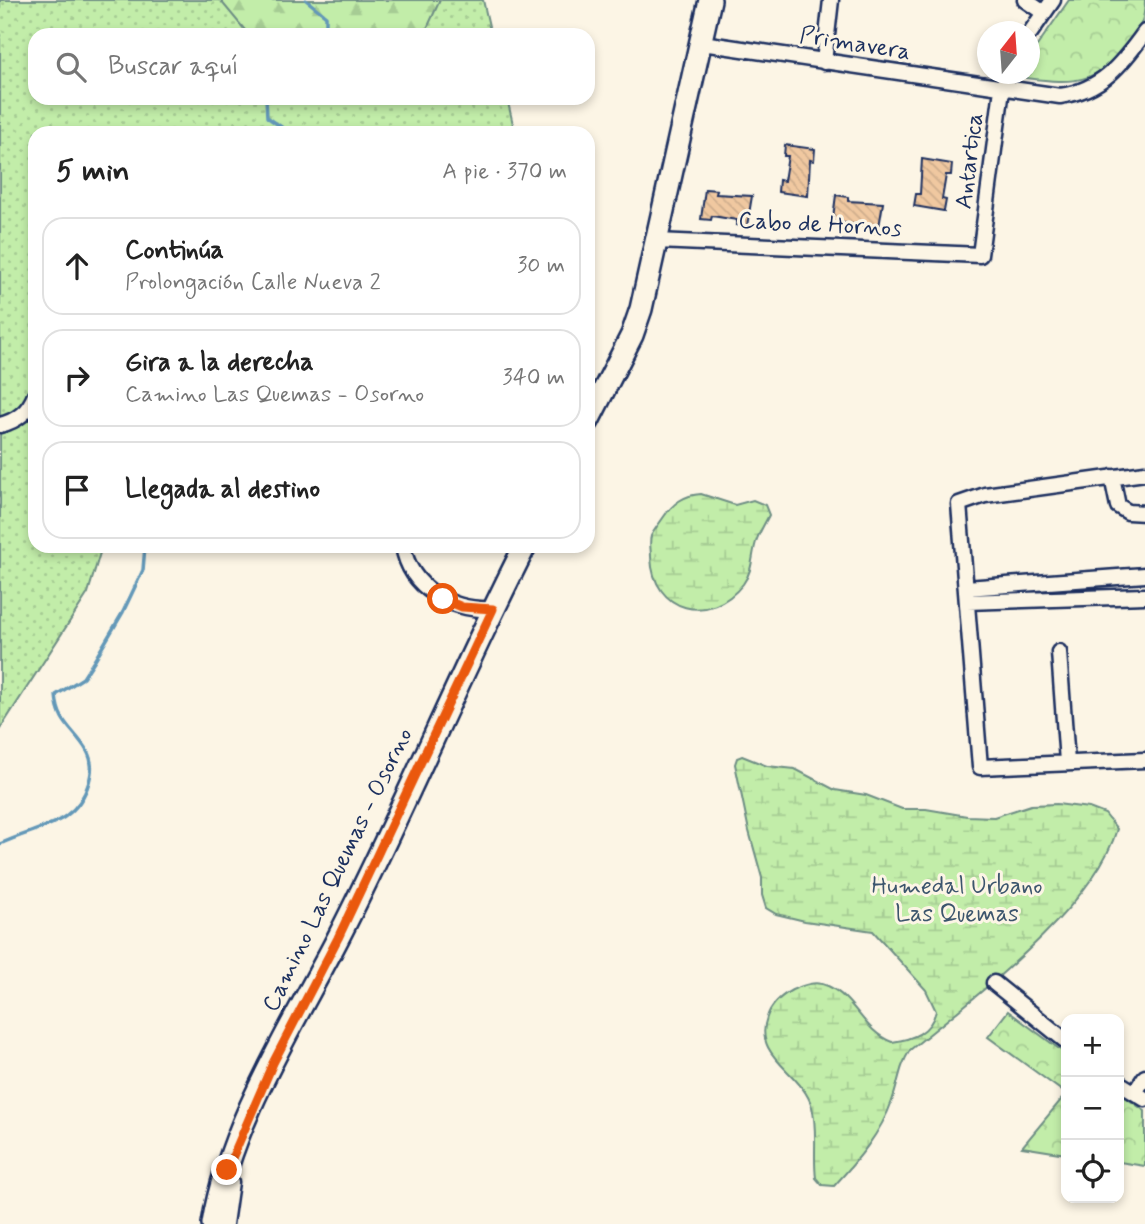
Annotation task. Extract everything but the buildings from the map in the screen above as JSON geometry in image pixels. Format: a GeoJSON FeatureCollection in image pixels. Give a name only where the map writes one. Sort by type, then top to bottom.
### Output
{"type":"FeatureCollection","features":[{"type":"Feature","properties":{"kind":"main road"},"geometry":{"type":"LineString","coordinates":[[595,407],[632,335],[649,283],[710,0]]}},
{"type":"Feature","properties":{"kind":"main road","name":"Camino Las Quemas - Osorno"},"geometry":{"type":"LineString","coordinates":[[213,1224],[227,1170],[273,1063],[344,926],[521,553]]}},
{"type":"Feature","properties":{"kind":"street"},"geometry":{"type":"LineString","coordinates":[[824,62],[831,0]]}},
{"type":"Feature","properties":{"kind":"street"},"geometry":{"type":"LineString","coordinates":[[1025,0],[1044,13]]}},
{"type":"Feature","properties":{"kind":"street"},"geometry":{"type":"LineString","coordinates":[[1038,21],[1053,0]]}},
{"type":"Feature","properties":{"kind":"street","name":"Primavera"},"geometry":{"type":"LineString","coordinates":[[702,43],[1060,96],[1085,90],[1117,70],[1145,32]]}},
{"type":"Feature","properties":{"kind":"street","name":"Antartica"},"geometry":{"type":"LineString","coordinates":[[980,255],[1004,84]]}},
{"type":"Feature","properties":{"kind":"street","name":"Cabo de Hornos"},"geometry":{"type":"LineString","coordinates":[[657,241],[980,255]]}},
{"type":"Feature","properties":{"kind":"street"},"geometry":{"type":"LineString","coordinates":[[0,425],[12,422],[28,410]]}},
{"type":"Feature","properties":{"kind":"street"},"geometry":{"type":"LineString","coordinates":[[1145,473],[985,495],[959,504],[980,766],[1145,760]]}},
{"type":"Feature","properties":{"kind":"street"},"geometry":{"type":"LineString","coordinates":[[1111,477],[1118,506],[1128,512],[1145,513]]}},
{"type":"Feature","properties":{"kind":"street"},"geometry":{"type":"LineString","coordinates":[[405,553],[410,569],[433,593],[462,607],[493,609]]}},
{"type":"Feature","properties":{"kind":"street"},"geometry":{"type":"LineString","coordinates":[[966,595],[1145,575]]}},
{"type":"Feature","properties":{"kind":"street"},"geometry":{"type":"LineString","coordinates":[[966,595],[1145,596]]}},
{"type":"Feature","properties":{"kind":"street"},"geometry":{"type":"LineString","coordinates":[[1059,652],[1067,761]]}},
{"type":"Feature","properties":{"kind":"street"},"geometry":{"type":"LineString","coordinates":[[994,983],[1061,1037]]}},
{"type":"Feature","properties":{"kind":"street"},"geometry":{"type":"LineString","coordinates":[[1124,1086],[1140,1096],[1145,1077]]}},
{"type":"Feature","properties":{"kind":"street"},"geometry":{"type":"LineString","coordinates":[[225,1224],[231,1183],[227,1170]]}},
{"type":"Feature","properties":{"kind":"green space"},"geometry":{"type":"Polygon","coordinates":[[[0,0],[483,0],[489,28],[28,28],[28,105],[509,105],[513,126],[28,126],[28,553],[100,553],[88,593],[0,729],[0,0]]]}},
{"type":"Feature","properties":{"kind":"green space"},"geometry":{"type":"Polygon","coordinates":[[[220,0],[440,0],[427,28],[243,28],[220,0]]]}},
{"type":"Feature","properties":{"kind":"green space"},"geometry":{"type":"Polygon","coordinates":[[[1069,0],[1145,0],[1143,19],[1128,44],[1105,67],[1083,79],[1040,79],[1040,42],[1069,0]]]}},
{"type":"Feature","properties":{"kind":"green space"},"geometry":{"type":"Polygon","coordinates":[[[701,494],[735,505],[753,500],[765,505],[769,515],[757,539],[749,573],[743,584],[730,597],[700,609],[685,607],[672,601],[662,591],[654,576],[650,538],[679,501],[701,494]]]}},
{"type":"Feature","properties":{"kind":"green space","name":"Humedal Urbano Las Quemas"},"geometry":{"type":"Polygon","coordinates":[[[742,756],[767,766],[795,769],[835,790],[866,795],[902,809],[994,817],[1031,805],[1057,804],[1089,808],[1105,814],[1117,829],[1104,859],[1084,890],[1058,920],[997,978],[910,1050],[882,1124],[860,1157],[834,1186],[822,1185],[816,1178],[814,1116],[807,1094],[780,1064],[766,1043],[764,1031],[771,1009],[780,998],[792,990],[810,984],[823,984],[838,992],[874,1030],[892,1042],[920,1034],[930,1025],[936,1011],[926,990],[873,931],[805,921],[776,914],[766,908],[762,895],[762,878],[735,764],[737,758],[742,756]]]}},
{"type":"Feature","properties":{"kind":"green space"},"geometry":{"type":"Polygon","coordinates":[[[1008,1011],[1061,1050],[1061,1090],[988,1037],[1008,1011]]]}},
{"type":"Feature","properties":{"kind":"green space"},"geometry":{"type":"Polygon","coordinates":[[[1124,1096],[1145,1111],[1145,1166],[1124,1163],[1124,1096]]]}},
{"type":"Feature","properties":{"kind":"green space"},"geometry":{"type":"Polygon","coordinates":[[[1061,1100],[1061,1153],[1022,1147],[1061,1100]]]}},
{"type":"Feature","properties":{"kind":"waterway"},"geometry":{"type":"LineString","coordinates":[[306,0],[326,16],[326,28]]}},
{"type":"Feature","properties":{"kind":"waterway"},"geometry":{"type":"LineString","coordinates":[[266,105],[267,117],[280,126]]}},
{"type":"Feature","properties":{"kind":"waterway"},"geometry":{"type":"LineString","coordinates":[[0,844],[65,817],[83,797],[91,774],[90,759],[82,743],[63,720],[56,695],[83,678],[94,661],[123,612],[143,570],[144,553]]}},
{"type":"Feature","properties":{"kind":"route"},"geometry":{"type":"LineString","coordinates":[[227,1170],[273,1063],[338,938],[493,609],[462,607],[443,599]]}}]}
